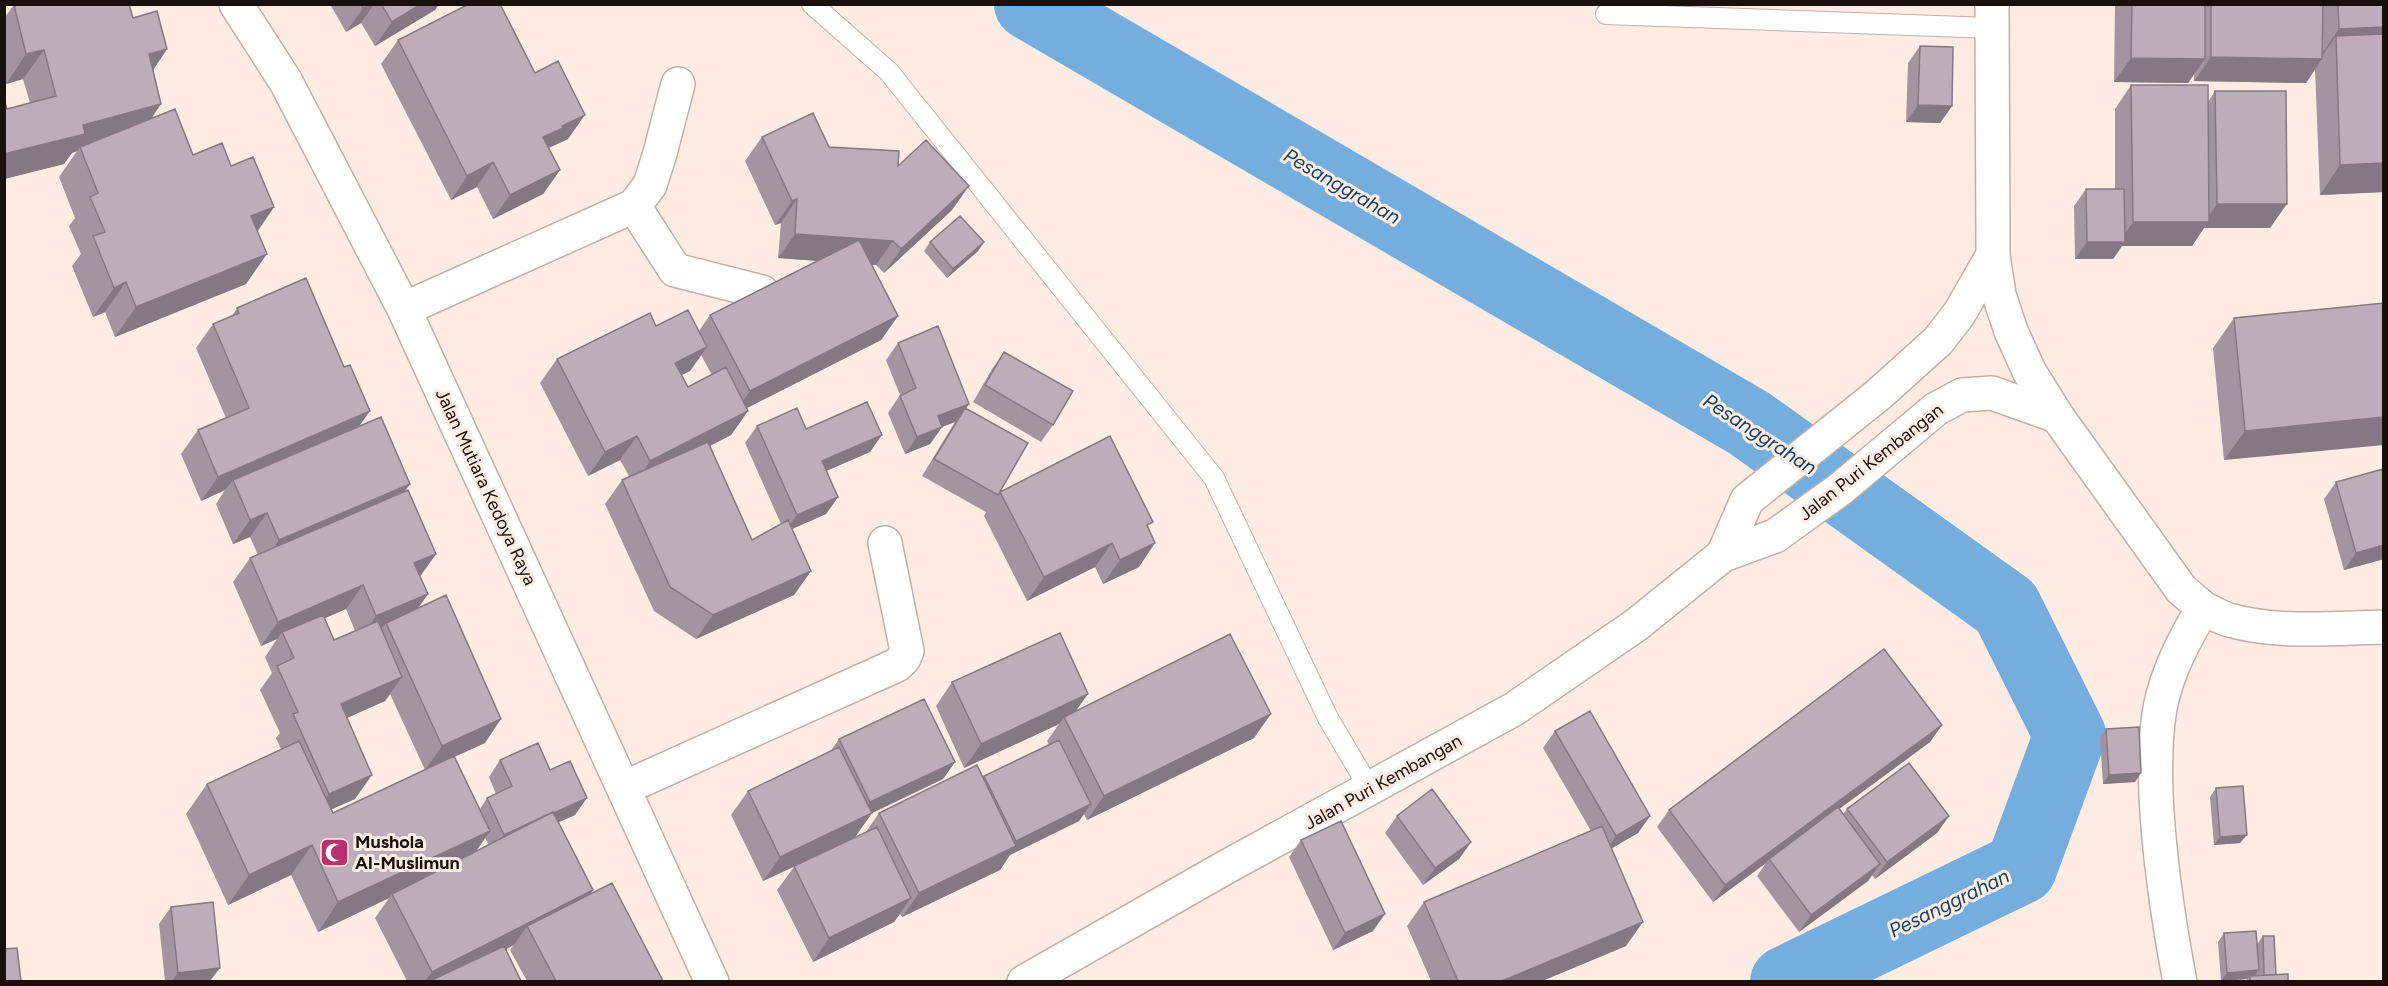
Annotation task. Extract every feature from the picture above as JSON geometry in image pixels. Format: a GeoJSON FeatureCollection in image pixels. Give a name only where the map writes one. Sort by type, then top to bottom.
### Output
{"type":"FeatureCollection","features":[{"type":"Feature","properties":{"kind":"street","name":"Jalan Mutiara Kedoya Raya"},"geometry":{"type":"LineString","coordinates":[[236,4],[286,82],[404,309],[712,981]]}},
{"type":"Feature","properties":{"kind":"street"},"geometry":{"type":"LineString","coordinates":[[1992,16],[1993,255],[1999,295],[2011,331],[2029,371],[2057,416],[2181,589],[2203,608],[2228,619],[2258,625],[2303,628],[2384,627]]}},
{"type":"Feature","properties":{"kind":"street"},"geometry":{"type":"LineString","coordinates":[[404,309],[634,206],[650,184],[678,84]]}},
{"type":"Feature","properties":{"kind":"street"},"geometry":{"type":"LineString","coordinates":[[634,206],[675,270],[762,292]]}},
{"type":"Feature","properties":{"kind":"street","name":"Jalan Puri Kembangan"},"geometry":{"type":"LineString","coordinates":[[1723,555],[1747,500],[1913,365],[1938,341],[1959,314],[1993,255]]}},
{"type":"Feature","properties":{"kind":"street","name":"Jalan Puri Kembangan"},"geometry":{"type":"LineString","coordinates":[[1024,981],[1515,709],[1636,625],[1723,555],[1775,536],[1839,490],[1936,409],[1962,395],[1992,393],[2057,416]]}},
{"type":"Feature","properties":{"kind":"street"},"geometry":{"type":"LineString","coordinates":[[624,788],[897,665],[907,651],[885,543]]}},
{"type":"Feature","properties":{"kind":"street"},"geometry":{"type":"LineString","coordinates":[[2180,981],[2158,853],[2155,763],[2160,709],[2170,673],[2182,643],[2203,608]]}},
{"type":"Feature","properties":{"kind":"lane"},"geometry":{"type":"LineString","coordinates":[[812,4],[889,72],[1214,478],[1328,718],[1370,789]]}},
{"type":"Feature","properties":{"kind":"lane"},"geometry":{"type":"LineString","coordinates":[[1606,14],[1992,16]]}},
{"type":"Feature","properties":{"kind":"building"},"geometry":{"type":"Polygon","coordinates":[[[129,4],[133,18],[157,11],[167,49],[149,54],[161,104],[83,125],[85,134],[4,154],[4,99],[7,109],[56,96],[44,50],[26,54],[14,5],[129,4]]]}},
{"type":"Feature","properties":{"kind":"building"},"geometry":{"type":"Polygon","coordinates":[[[381,4],[421,4],[392,22],[381,4]]]}},
{"type":"Feature","properties":{"kind":"building"},"geometry":{"type":"Polygon","coordinates":[[[469,4],[500,4],[535,73],[558,61],[585,115],[543,137],[560,170],[510,195],[493,162],[467,176],[398,40],[469,4]]]}},
{"type":"Feature","properties":{"kind":"building"},"geometry":{"type":"Polygon","coordinates":[[[2132,4],[2205,4],[2205,59],[2131,58],[2132,4]]]}},
{"type":"Feature","properties":{"kind":"building"},"geometry":{"type":"Polygon","coordinates":[[[2211,4],[2323,4],[2322,59],[2211,57],[2211,4]]]}},
{"type":"Feature","properties":{"kind":"building"},"geometry":{"type":"Polygon","coordinates":[[[2338,4],[2384,4],[2384,27],[2339,29],[2338,4]]]}},
{"type":"Feature","properties":{"kind":"building"},"geometry":{"type":"Polygon","coordinates":[[[2384,34],[2384,163],[2340,165],[2336,36],[2384,34]]]}},
{"type":"Feature","properties":{"kind":"building"},"geometry":{"type":"Polygon","coordinates":[[[1920,46],[1953,47],[1952,106],[1918,105],[1920,46]]]}},
{"type":"Feature","properties":{"kind":"building"},"geometry":{"type":"Polygon","coordinates":[[[2131,85],[2208,85],[2209,222],[2133,222],[2131,85]]]}},
{"type":"Feature","properties":{"kind":"building"},"geometry":{"type":"Polygon","coordinates":[[[2215,91],[2286,91],[2287,204],[2217,204],[2215,91]]]}},
{"type":"Feature","properties":{"kind":"building"},"geometry":{"type":"Polygon","coordinates":[[[175,109],[193,155],[222,143],[231,166],[253,157],[274,207],[251,216],[267,254],[136,307],[126,282],[114,288],[93,236],[105,232],[90,197],[98,193],[80,147],[175,109]]]}},
{"type":"Feature","properties":{"kind":"building"},"geometry":{"type":"Polygon","coordinates":[[[813,113],[829,147],[899,151],[898,166],[926,140],[969,186],[901,249],[893,241],[795,234],[797,199],[792,201],[762,137],[813,113]]]}},
{"type":"Feature","properties":{"kind":"building"},"geometry":{"type":"Polygon","coordinates":[[[2086,189],[2124,189],[2125,242],[2087,242],[2086,189]]]}},
{"type":"Feature","properties":{"kind":"building"},"geometry":{"type":"Polygon","coordinates":[[[960,216],[984,242],[953,269],[930,242],[960,216]]]}},
{"type":"Feature","properties":{"kind":"building"},"geometry":{"type":"Polygon","coordinates":[[[859,240],[898,316],[750,391],[710,315],[859,240]]]}},
{"type":"Feature","properties":{"kind":"building"},"geometry":{"type":"Polygon","coordinates":[[[306,278],[344,367],[350,365],[370,411],[218,477],[198,430],[249,408],[213,324],[239,313],[237,308],[306,278]]]}},
{"type":"Feature","properties":{"kind":"building"},"geometry":{"type":"Polygon","coordinates":[[[2384,303],[2384,417],[2245,431],[2234,318],[2384,303]]]}},
{"type":"Feature","properties":{"kind":"building"},"geometry":{"type":"Polygon","coordinates":[[[688,310],[707,347],[675,363],[688,387],[726,367],[748,411],[650,461],[637,436],[605,452],[557,359],[650,313],[656,326],[688,310]]]}},
{"type":"Feature","properties":{"kind":"building"},"geometry":{"type":"Polygon","coordinates":[[[938,326],[969,404],[938,416],[942,427],[917,437],[900,396],[916,388],[898,343],[938,326]]]}},
{"type":"Feature","properties":{"kind":"building"},"geometry":{"type":"Polygon","coordinates":[[[1004,352],[1073,391],[1053,425],[985,385],[1004,352]]]}},
{"type":"Feature","properties":{"kind":"building"},"geometry":{"type":"Polygon","coordinates":[[[867,402],[882,435],[822,461],[838,497],[797,515],[757,426],[797,408],[806,429],[867,402]]]}},
{"type":"Feature","properties":{"kind":"building"},"geometry":{"type":"Polygon","coordinates":[[[965,408],[1028,443],[998,495],[934,459],[965,408]]]}},
{"type":"Feature","properties":{"kind":"building"},"geometry":{"type":"Polygon","coordinates":[[[381,417],[410,484],[279,540],[267,513],[250,520],[233,480],[381,417]]]}},
{"type":"Feature","properties":{"kind":"building"},"geometry":{"type":"Polygon","coordinates":[[[1110,436],[1153,522],[1147,525],[1155,543],[1120,560],[1112,543],[1044,577],[1000,492],[1110,436]]]}},
{"type":"Feature","properties":{"kind":"building"},"geometry":{"type":"Polygon","coordinates":[[[708,442],[752,540],[788,520],[811,571],[713,615],[670,587],[622,480],[708,442]]]}},
{"type":"Feature","properties":{"kind":"building"},"geometry":{"type":"Polygon","coordinates":[[[2383,469],[2384,545],[2356,553],[2336,482],[2383,469]]]}},
{"type":"Feature","properties":{"kind":"building"},"geometry":{"type":"Polygon","coordinates":[[[408,490],[436,554],[414,563],[428,594],[376,616],[363,585],[278,622],[250,558],[408,490]]]}},
{"type":"Feature","properties":{"kind":"building"},"geometry":{"type":"Polygon","coordinates":[[[446,595],[501,719],[442,746],[386,623],[446,595]]]}},
{"type":"Feature","properties":{"kind":"building"},"geometry":{"type":"Polygon","coordinates":[[[323,615],[334,640],[378,621],[402,677],[341,704],[372,775],[329,794],[293,714],[298,712],[277,666],[294,658],[282,632],[323,615]]]}},
{"type":"Feature","properties":{"kind":"building"},"geometry":{"type":"Polygon","coordinates":[[[1060,633],[1088,694],[981,744],[952,682],[1060,633]]]}},
{"type":"Feature","properties":{"kind":"building"},"geometry":{"type":"Polygon","coordinates":[[[1230,634],[1271,714],[1104,796],[1064,717],[1230,634]]]}},
{"type":"Feature","properties":{"kind":"building"},"geometry":{"type":"Polygon","coordinates":[[[1884,649],[1942,725],[1725,885],[1669,810],[1884,649]]]}},
{"type":"Feature","properties":{"kind":"building"},"geometry":{"type":"Polygon","coordinates":[[[924,699],[955,762],[870,802],[839,739],[924,699]]]}},
{"type":"Feature","properties":{"kind":"building"},"geometry":{"type":"Polygon","coordinates":[[[1590,711],[1650,816],[1616,836],[1555,731],[1590,711]]]}},
{"type":"Feature","properties":{"kind":"building"},"geometry":{"type":"Polygon","coordinates":[[[2139,727],[2141,773],[2109,775],[2106,729],[2139,727]]]}},
{"type":"Feature","properties":{"kind":"building"},"geometry":{"type":"Polygon","coordinates":[[[1059,740],[1091,804],[1016,841],[984,776],[1059,740]]]}},
{"type":"Feature","properties":{"kind":"building","name":"Mushola AI-Muslimun"},"geometry":{"type":"Polygon","coordinates":[[[299,741],[333,813],[454,756],[490,831],[338,902],[312,845],[249,875],[207,784],[299,741]]]}},
{"type":"Feature","properties":{"kind":"building"},"geometry":{"type":"Polygon","coordinates":[[[538,743],[550,770],[570,761],[587,798],[504,835],[487,798],[512,786],[500,760],[538,743]]]}},
{"type":"Feature","properties":{"kind":"building"},"geometry":{"type":"Polygon","coordinates":[[[839,747],[872,813],[780,857],[748,791],[839,747]]]}},
{"type":"Feature","properties":{"kind":"building"},"geometry":{"type":"Polygon","coordinates":[[[1909,763],[1949,816],[1887,862],[1847,809],[1909,763]]]}},
{"type":"Feature","properties":{"kind":"building"},"geometry":{"type":"Polygon","coordinates":[[[977,765],[1016,846],[919,893],[879,813],[977,765]]]}},
{"type":"Feature","properties":{"kind":"building"},"geometry":{"type":"Polygon","coordinates":[[[2243,786],[2247,835],[2220,837],[2216,788],[2243,786]]]}},
{"type":"Feature","properties":{"kind":"building"},"geometry":{"type":"Polygon","coordinates":[[[1432,789],[1471,842],[1435,868],[1397,816],[1432,789]]]}},
{"type":"Feature","properties":{"kind":"building"},"geometry":{"type":"Polygon","coordinates":[[[1838,807],[1880,864],[1811,915],[1769,859],[1838,807]]]}},
{"type":"Feature","properties":{"kind":"building"},"geometry":{"type":"Polygon","coordinates":[[[553,812],[593,890],[432,972],[392,894],[553,812]]]}},
{"type":"Feature","properties":{"kind":"building"},"geometry":{"type":"Polygon","coordinates":[[[1341,821],[1385,914],[1345,933],[1301,840],[1341,821]]]}},
{"type":"Feature","properties":{"kind":"building"},"geometry":{"type":"Polygon","coordinates":[[[1602,826],[1643,922],[1502,981],[1458,981],[1424,902],[1602,826]]]}},
{"type":"Feature","properties":{"kind":"building"},"geometry":{"type":"Polygon","coordinates":[[[877,827],[911,898],[829,938],[794,866],[877,827]]]}},
{"type":"Feature","properties":{"kind":"building"},"geometry":{"type":"Polygon","coordinates":[[[612,883],[663,981],[556,981],[527,926],[612,883]]]}},
{"type":"Feature","properties":{"kind":"building"},"geometry":{"type":"Polygon","coordinates":[[[213,902],[220,968],[178,973],[171,907],[213,902]]]}},
{"type":"Feature","properties":{"kind":"building"},"geometry":{"type":"Polygon","coordinates":[[[2256,931],[2259,970],[2227,973],[2224,933],[2256,931]]]}},
{"type":"Feature","properties":{"kind":"building"},"geometry":{"type":"Polygon","coordinates":[[[2263,936],[2274,936],[2276,975],[2264,975],[2263,936]]]}},
{"type":"Feature","properties":{"kind":"building"},"geometry":{"type":"Polygon","coordinates":[[[504,946],[521,981],[435,981],[434,979],[504,946]]]}},
{"type":"Feature","properties":{"kind":"building"},"geometry":{"type":"Polygon","coordinates":[[[17,948],[21,981],[4,981],[4,949],[17,948]]]}},
{"type":"Feature","properties":{"kind":"building"},"geometry":{"type":"Polygon","coordinates":[[[2288,974],[2288,981],[2250,981],[2250,976],[2288,974]]]}},
{"type":"Feature","properties":{"kind":"waterway","name":"Pesanggrahan"},"geometry":{"type":"LineString","coordinates":[[1030,4],[1749,423],[2006,607],[2070,735],[2021,868],[1786,982]]}},
{"type":"Feature","properties":{"kind":"place","name":"Mushola AI-Muslimun"},"geometry":{"type":"Point","coordinates":[334,852]}}]}
